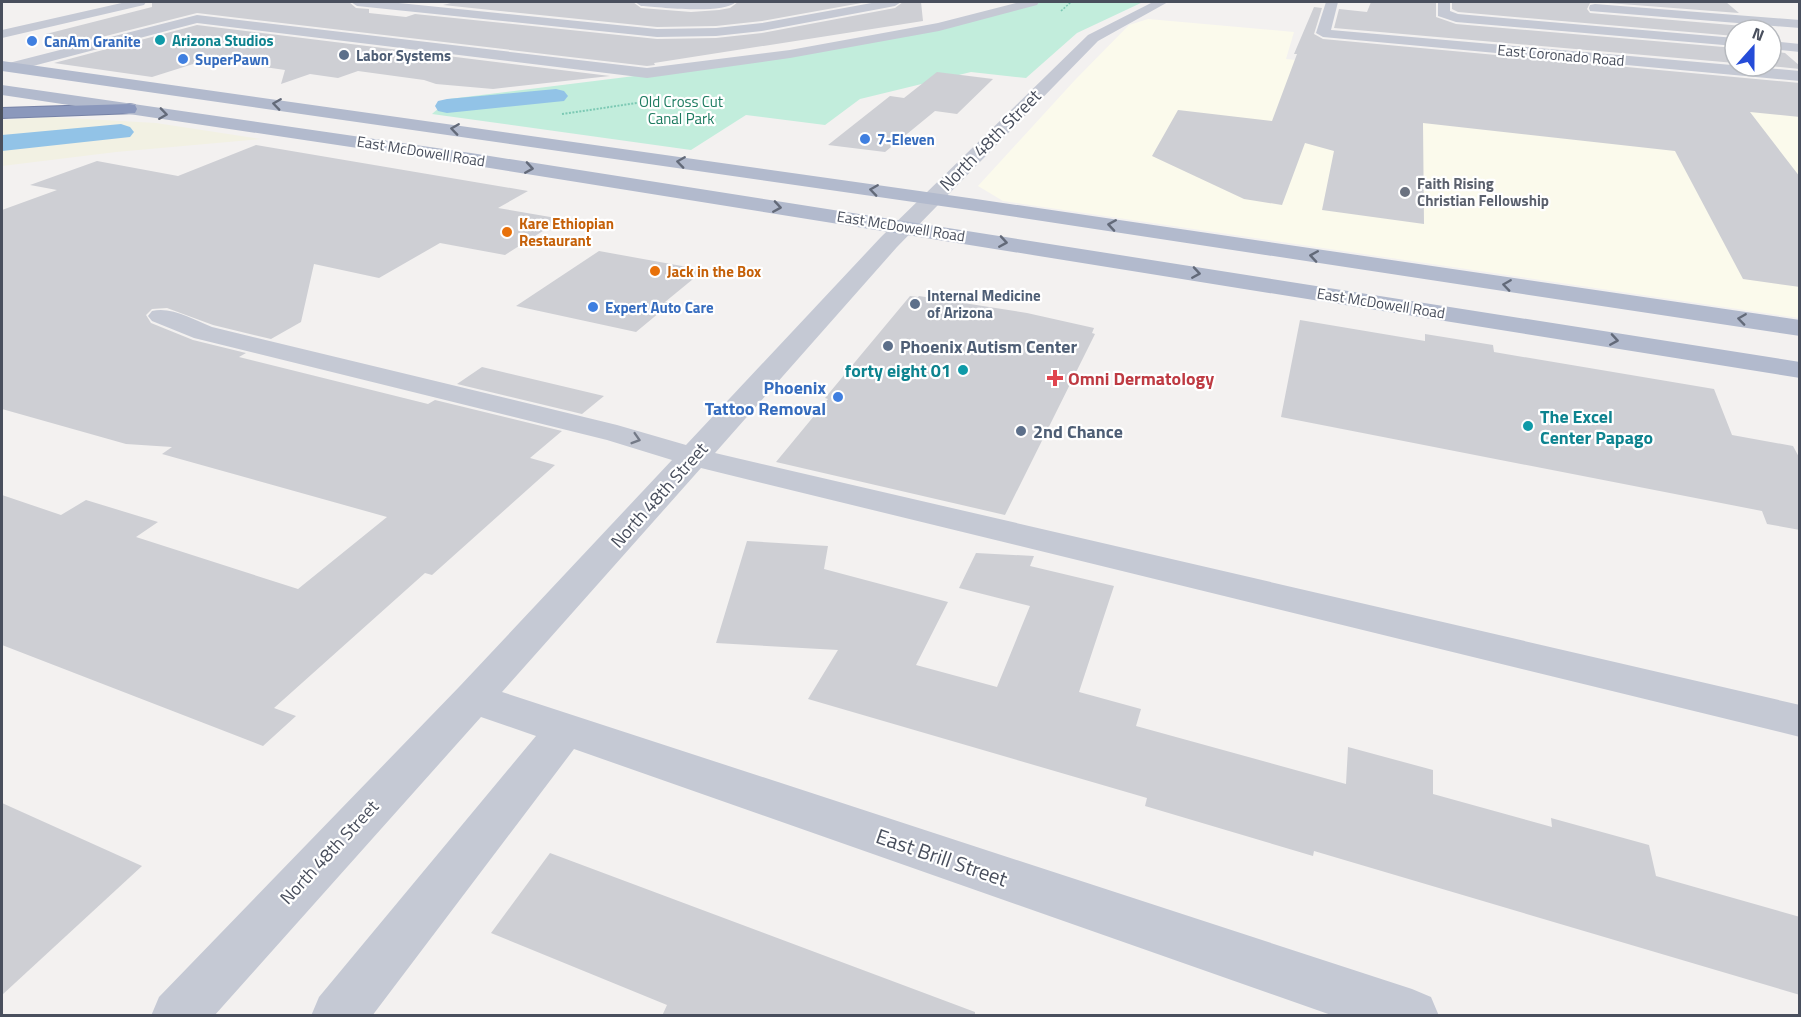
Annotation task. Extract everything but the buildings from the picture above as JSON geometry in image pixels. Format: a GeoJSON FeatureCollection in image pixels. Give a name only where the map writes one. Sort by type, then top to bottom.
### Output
{"type":"FeatureCollection","features":[{"type":"Feature","properties":{"kind":"highway"},"geometry":{"type":"LineString","coordinates":[[2,113],[129,109]]}},
{"type":"Feature","properties":{"kind":"main road","name":"East McDowell Road"},"geometry":{"type":"LineString","coordinates":[[6,67],[513,137],[1800,328]]}},
{"type":"Feature","properties":{"kind":"main road"},"geometry":{"type":"LineString","coordinates":[[2,82],[44,72]]}},
{"type":"Feature","properties":{"kind":"main road"},"geometry":{"type":"LineString","coordinates":[[2,90],[61,75]]}},
{"type":"Feature","properties":{"kind":"main road","name":"East McDowell Road"},"geometry":{"type":"LineString","coordinates":[[2,90],[904,226],[1800,370]]}},
{"type":"Feature","properties":{"kind":"main road"},"geometry":{"type":"LineString","coordinates":[[471,159],[513,137]]}},
{"type":"Feature","properties":{"kind":"main road"},"geometry":{"type":"LineString","coordinates":[[1549,291],[1556,331]]}},
{"type":"Feature","properties":{"kind":"street"},"geometry":{"type":"LineString","coordinates":[[2,34],[140,2]]}},
{"type":"Feature","properties":{"kind":"street"},"geometry":{"type":"LineString","coordinates":[[364,2],[657,33],[716,32],[762,27],[895,2]]}},
{"type":"Feature","properties":{"kind":"street"},"geometry":{"type":"LineString","coordinates":[[641,2],[698,6],[730,2]]}},
{"type":"Feature","properties":{"kind":"street"},"geometry":{"type":"LineString","coordinates":[[6,67],[197,20],[647,73],[790,54],[939,27],[1033,2]]}},
{"type":"Feature","properties":{"kind":"street","name":"North 48th Street"},"geometry":{"type":"LineString","coordinates":[[178,1016],[473,698],[904,226],[1093,38],[1162,2]]}},
{"type":"Feature","properties":{"kind":"street","name":"East Coronado Road"},"geometry":{"type":"LineString","coordinates":[[1332,2],[1323,33],[1800,76]]}},
{"type":"Feature","properties":{"kind":"street"},"geometry":{"type":"LineString","coordinates":[[1444,2],[1443,13],[1456,18],[1723,41]]}},
{"type":"Feature","properties":{"kind":"street"},"geometry":{"type":"LineString","coordinates":[[1584,7],[1800,24]]}},
{"type":"Feature","properties":{"kind":"street"},"geometry":{"type":"LineString","coordinates":[[1783,46],[1800,48]]}},
{"type":"Feature","properties":{"kind":"street"},"geometry":{"type":"LineString","coordinates":[[161,316],[203,333],[580,425],[693,457],[1800,721]]}},
{"type":"Feature","properties":{"kind":"street","name":"East Brill Street"},"geometry":{"type":"LineString","coordinates":[[473,698],[1412,1016]]}},
{"type":"Feature","properties":{"kind":"street"},"geometry":{"type":"LineString","coordinates":[[338,1016],[566,729]]}},
{"type":"Feature","properties":{"kind":"shaded area"},"geometry":{"type":"Polygon","coordinates":[[[1148,19],[1294,32],[1286,59],[1799,109],[1799,318],[1003,201],[978,186],[1129,25],[1148,19]]]}},
{"type":"Feature","properties":{"kind":"green space","name":"Old Cross Cut Canal Park"},"geometry":{"type":"Polygon","coordinates":[[[1042,2],[1143,2],[1077,33],[1026,78],[971,72],[860,99],[825,125],[746,115],[691,150],[432,114],[449,99],[755,61],[1007,12],[1042,2]]]}},
{"type":"Feature","properties":{"kind":"sand"},"geometry":{"type":"Polygon","coordinates":[[[51,117],[156,123],[261,139],[116,152],[2,166],[2,120],[51,117]]]}},
{"type":"Feature","properties":{"kind":"waterway"},"geometry":{"type":"LineString","coordinates":[[447,106],[556,96]]}},
{"type":"Feature","properties":{"kind":"waterway"},"geometry":{"type":"LineString","coordinates":[[2,143],[121,132]]}},
{"type":"Feature","properties":{"kind":"place","name":"Arizona Studios"},"geometry":{"type":"Point","coordinates":[160,40]}},
{"type":"Feature","properties":{"kind":"place","name":"CanAm Granite"},"geometry":{"type":"Point","coordinates":[32,41]}},
{"type":"Feature","properties":{"kind":"place","name":"Labor Systems"},"geometry":{"type":"Point","coordinates":[344,55]}},
{"type":"Feature","properties":{"kind":"place","name":"SuperPawn"},"geometry":{"type":"Point","coordinates":[183,59]}},
{"type":"Feature","properties":{"kind":"place","name":"7-Eleven"},"geometry":{"type":"Point","coordinates":[865,139]}},
{"type":"Feature","properties":{"kind":"place","name":"Faith Rising Christian Fellowship"},"geometry":{"type":"Point","coordinates":[1405,192]}},
{"type":"Feature","properties":{"kind":"place","name":"Kare Ethiopian Restaurant"},"geometry":{"type":"Point","coordinates":[507,232]}},
{"type":"Feature","properties":{"kind":"place","name":"Jack in the Box"},"geometry":{"type":"Point","coordinates":[655,271]}},
{"type":"Feature","properties":{"kind":"place","name":"Internal Medicine of Arizona"},"geometry":{"type":"Point","coordinates":[915,304]}},
{"type":"Feature","properties":{"kind":"place","name":"Expert Auto Care"},"geometry":{"type":"Point","coordinates":[593,307]}},
{"type":"Feature","properties":{"kind":"place","name":"Phoenix Autism Center"},"geometry":{"type":"Point","coordinates":[888,346]}},
{"type":"Feature","properties":{"kind":"place","name":"forty eight 01"},"geometry":{"type":"Point","coordinates":[963,370]}},
{"type":"Feature","properties":{"kind":"place","name":"Omni Dermatology"},"geometry":{"type":"Point","coordinates":[1055,378]}},
{"type":"Feature","properties":{"kind":"place","name":"Phoenix Tattoo Removal"},"geometry":{"type":"Point","coordinates":[838,397]}},
{"type":"Feature","properties":{"kind":"place","name":"The Excel Center Papago"},"geometry":{"type":"Point","coordinates":[1528,426]}},
{"type":"Feature","properties":{"kind":"place","name":"2nd Chance"},"geometry":{"type":"Point","coordinates":[1021,431]}}]}
